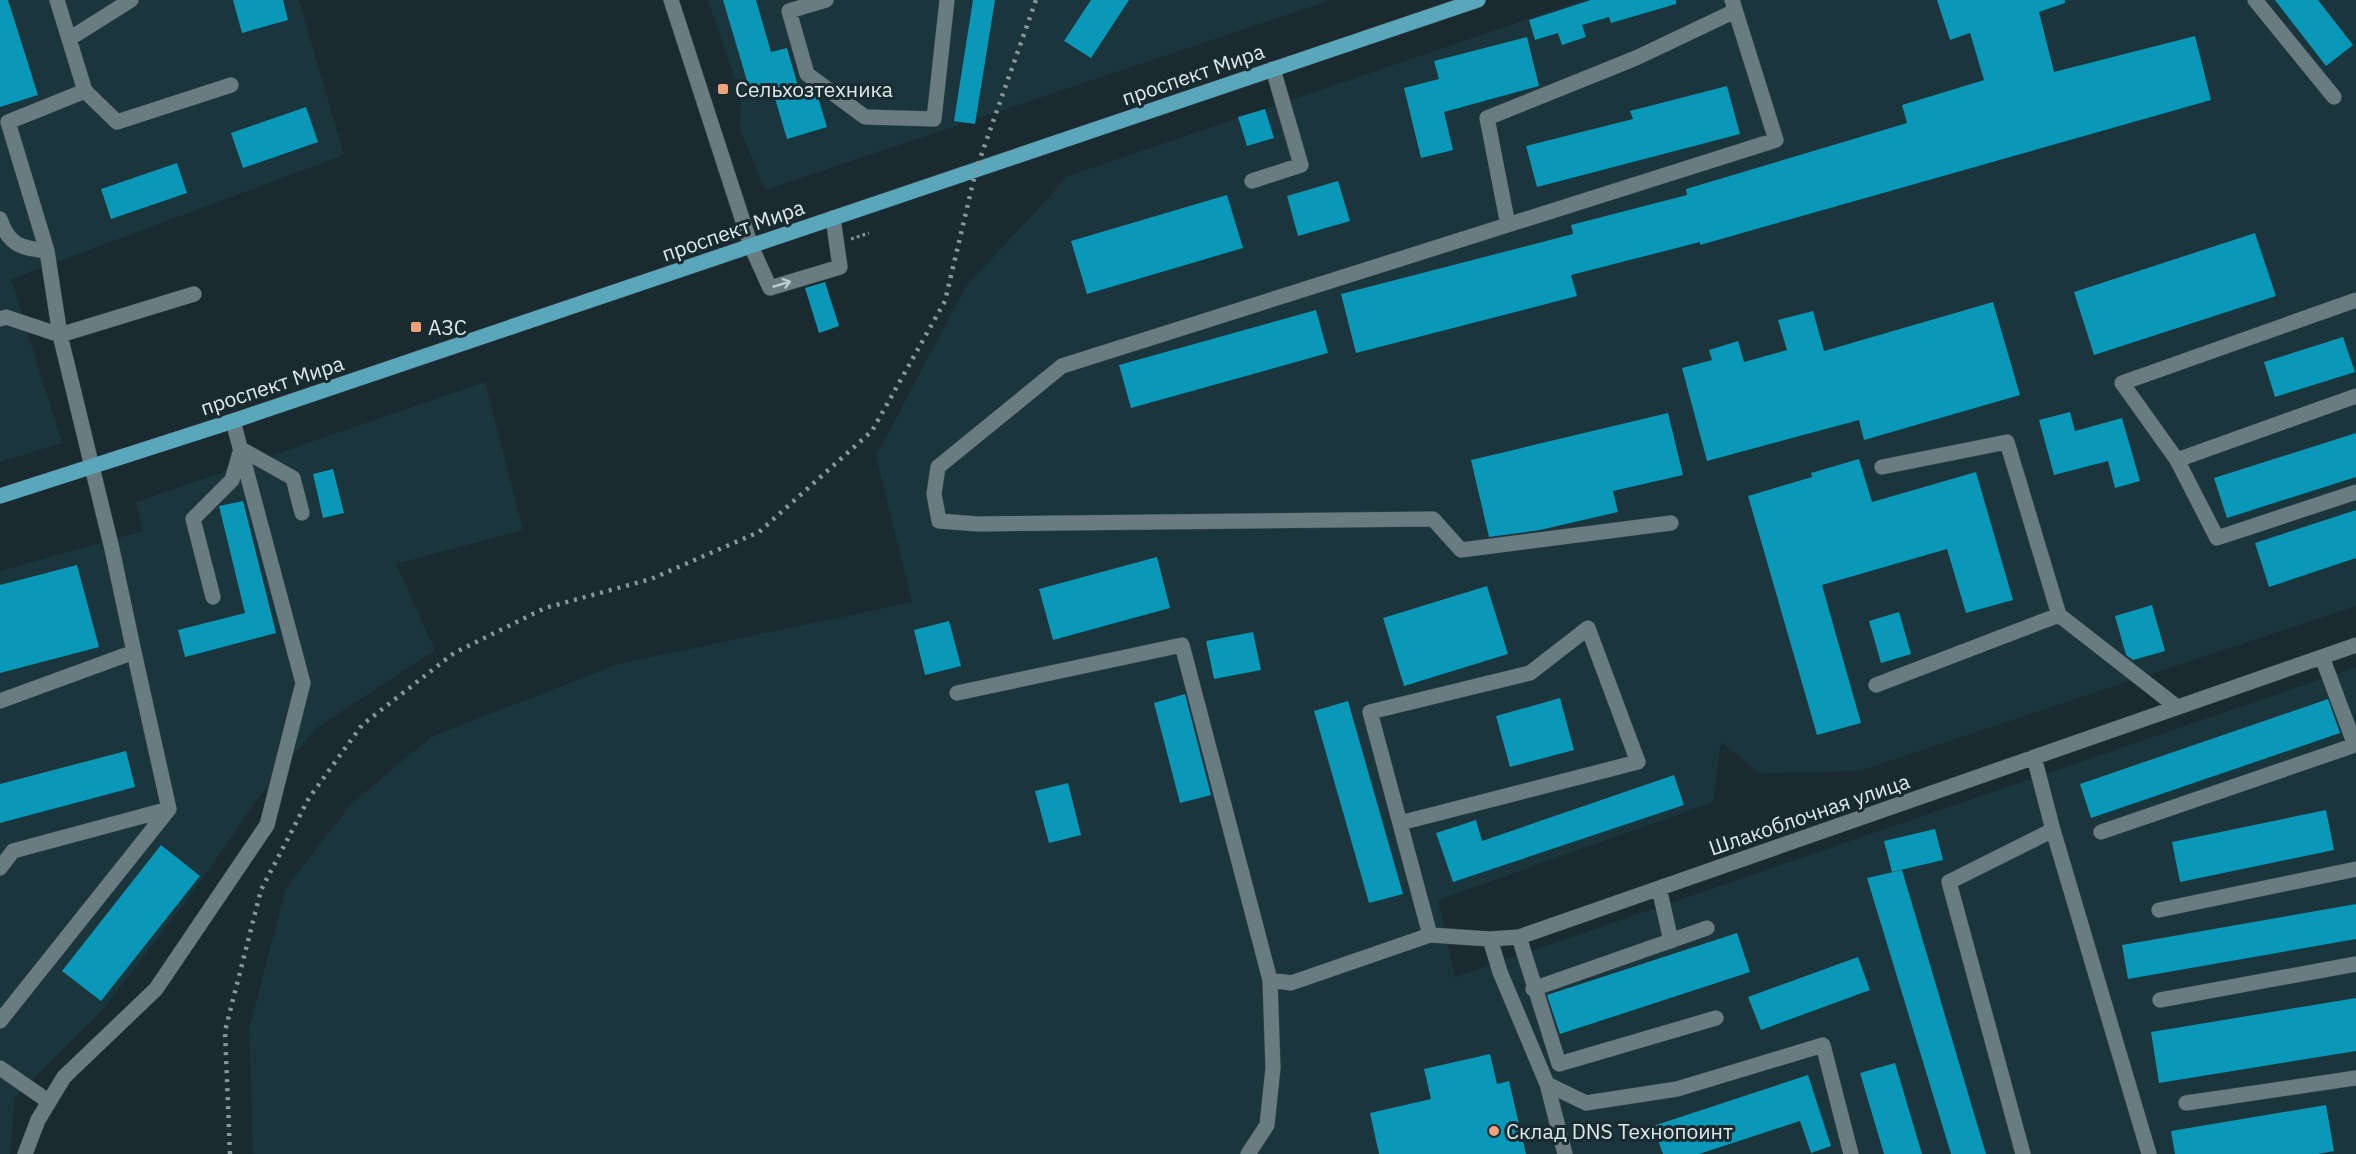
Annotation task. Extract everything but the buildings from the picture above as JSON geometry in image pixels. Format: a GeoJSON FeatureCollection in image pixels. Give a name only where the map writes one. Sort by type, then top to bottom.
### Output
{"type":"FeatureCollection","features":[{"type":"Feature","properties":{"kind":"main road","name":"проспект Мира"},"geometry":{"type":"LineString","coordinates":[[0,496],[233,421],[1478,0]]}},
{"type":"Feature","properties":{"kind":"street"},"geometry":{"type":"LineString","coordinates":[[57,0],[85,91],[117,122],[231,85]]}},
{"type":"Feature","properties":{"kind":"street"},"geometry":{"type":"LineString","coordinates":[[69,39],[131,0]]}},
{"type":"Feature","properties":{"kind":"street"},"geometry":{"type":"LineString","coordinates":[[671,0],[751,246],[770,288],[840,267],[833,218]]}},
{"type":"Feature","properties":{"kind":"street"},"geometry":{"type":"LineString","coordinates":[[826,0],[789,10],[807,74],[865,117],[934,119],[947,0]]}},
{"type":"Feature","properties":{"kind":"street"},"geometry":{"type":"LineString","coordinates":[[2255,0],[2334,97]]}},
{"type":"Feature","properties":{"kind":"street"},"geometry":{"type":"LineString","coordinates":[[1509,225],[1487,118],[1636,58],[1734,6],[1776,140],[1509,225],[1062,366],[938,466],[934,494],[939,521],[978,524],[1433,519],[1461,549],[1671,523]]}},
{"type":"Feature","properties":{"kind":"street"},"geometry":{"type":"LineString","coordinates":[[1252,181],[1301,165],[1273,69]]}},
{"type":"Feature","properties":{"kind":"street"},"geometry":{"type":"LineString","coordinates":[[85,91],[8,122],[48,251],[60,335],[92,466],[169,809]]}},
{"type":"Feature","properties":{"kind":"street"},"geometry":{"type":"LineString","coordinates":[[0,219],[4,231],[22,248],[48,251]]}},
{"type":"Feature","properties":{"kind":"street"},"geometry":{"type":"LineString","coordinates":[[0,319],[6,317],[60,335],[194,294]]}},
{"type":"Feature","properties":{"kind":"street"},"geometry":{"type":"LineString","coordinates":[[2356,300],[2122,383],[2177,460],[2217,538],[2356,492]]}},
{"type":"Feature","properties":{"kind":"street"},"geometry":{"type":"LineString","coordinates":[[2177,460],[2356,396]]}},
{"type":"Feature","properties":{"kind":"street"},"geometry":{"type":"LineString","coordinates":[[25,1154],[48,1101],[64,1077],[156,989],[267,825],[303,683],[233,421]]}},
{"type":"Feature","properties":{"kind":"street"},"geometry":{"type":"LineString","coordinates":[[1882,467],[2007,442],[2060,615],[2177,708]]}},
{"type":"Feature","properties":{"kind":"street"},"geometry":{"type":"LineString","coordinates":[[241,449],[293,478],[302,513]]}},
{"type":"Feature","properties":{"kind":"street"},"geometry":{"type":"LineString","coordinates":[[213,597],[193,519],[232,480],[241,449]]}},
{"type":"Feature","properties":{"kind":"street"},"geometry":{"type":"LineString","coordinates":[[1876,685],[2060,615]]}},
{"type":"Feature","properties":{"kind":"street"},"geometry":{"type":"LineString","coordinates":[[1400,823],[1638,762],[1588,628],[1530,673],[1370,712],[1400,823],[1430,934]]}},
{"type":"Feature","properties":{"kind":"street"},"geometry":{"type":"LineString","coordinates":[[957,693],[1182,645],[1270,980],[1273,1068],[1267,1125],[1248,1154]]}},
{"type":"Feature","properties":{"kind":"street","name":"Шлакоблочная улица"},"geometry":{"type":"LineString","coordinates":[[1270,980],[1291,983],[1430,934],[1490,939],[1519,937],[2356,645]]}},
{"type":"Feature","properties":{"kind":"street"},"geometry":{"type":"LineString","coordinates":[[0,701],[134,652]]}},
{"type":"Feature","properties":{"kind":"street"},"geometry":{"type":"LineString","coordinates":[[2101,832],[2355,745],[2322,657]]}},
{"type":"Feature","properties":{"kind":"street"},"geometry":{"type":"LineString","coordinates":[[2034,757],[2053,830],[2149,1154]]}},
{"type":"Feature","properties":{"kind":"street"},"geometry":{"type":"LineString","coordinates":[[0,868],[13,851],[169,809]]}},
{"type":"Feature","properties":{"kind":"street"},"geometry":{"type":"LineString","coordinates":[[0,1021],[169,809]]}},
{"type":"Feature","properties":{"kind":"street"},"geometry":{"type":"LineString","coordinates":[[2023,1154],[1949,882],[2053,830]]}},
{"type":"Feature","properties":{"kind":"street"},"geometry":{"type":"LineString","coordinates":[[2159,910],[2356,869]]}},
{"type":"Feature","properties":{"kind":"street"},"geometry":{"type":"LineString","coordinates":[[1659,888],[1671,941]]}},
{"type":"Feature","properties":{"kind":"street"},"geometry":{"type":"LineString","coordinates":[[1533,989],[1707,928]]}},
{"type":"Feature","properties":{"kind":"street"},"geometry":{"type":"LineString","coordinates":[[1519,937],[1533,989],[1559,1064],[1716,1018]]}},
{"type":"Feature","properties":{"kind":"street"},"geometry":{"type":"LineString","coordinates":[[1490,939],[1500,972],[1547,1084],[1565,1154]]}},
{"type":"Feature","properties":{"kind":"street"},"geometry":{"type":"LineString","coordinates":[[2160,1000],[2356,964]]}},
{"type":"Feature","properties":{"kind":"street"},"geometry":{"type":"LineString","coordinates":[[1547,1084],[1586,1103],[1677,1089],[1823,1045],[1851,1154]]}},
{"type":"Feature","properties":{"kind":"street"},"geometry":{"type":"LineString","coordinates":[[0,1068],[48,1101]]}},
{"type":"Feature","properties":{"kind":"street"},"geometry":{"type":"LineString","coordinates":[[2186,1103],[2356,1078]]}},
{"type":"Feature","properties":{"kind":"shaded area"},"geometry":{"type":"Polygon","coordinates":[[[0,0],[299,0],[344,155],[11,279],[62,443],[0,462],[0,0]]]}},
{"type":"Feature","properties":{"kind":"shaded area"},"geometry":{"type":"Polygon","coordinates":[[[708,0],[1331,0],[765,190],[740,129],[741,98],[708,0]]]}},
{"type":"Feature","properties":{"kind":"shaded area"},"geometry":{"type":"Polygon","coordinates":[[[1584,0],[2356,0],[2356,606],[1859,771],[1760,773],[1721,742],[1713,802],[1438,900],[1455,977],[2356,667],[2356,1154],[253,1154],[249,1029],[286,888],[352,803],[431,737],[618,664],[912,602],[876,456],[965,288],[1068,176],[1584,0]]]}},
{"type":"Feature","properties":{"kind":"shaded area"},"geometry":{"type":"Polygon","coordinates":[[[485,382],[523,530],[396,564],[435,650],[315,729],[255,802],[204,877],[101,1012],[15,1097],[10,1154],[0,1154],[0,571],[143,531],[136,502],[485,382]]]}},
{"type":"Feature","properties":{"kind":"railway"},"geometry":{"type":"LineString","coordinates":[[230,1154],[225,1031],[261,890],[309,798],[362,725],[454,653],[545,608],[651,579],[759,532],[872,431],[945,301],[976,170],[1036,0]]}},
{"type":"Feature","properties":{"kind":"place","name":"Сельхозтехника"},"geometry":{"type":"Point","coordinates":[723,89]}},
{"type":"Feature","properties":{"kind":"place","name":"АЗС"},"geometry":{"type":"Point","coordinates":[416,327]}},
{"type":"Feature","properties":{"kind":"place","name":"Склад DNS Технопоинт"},"geometry":{"type":"Point","coordinates":[1494,1131]}}]}
